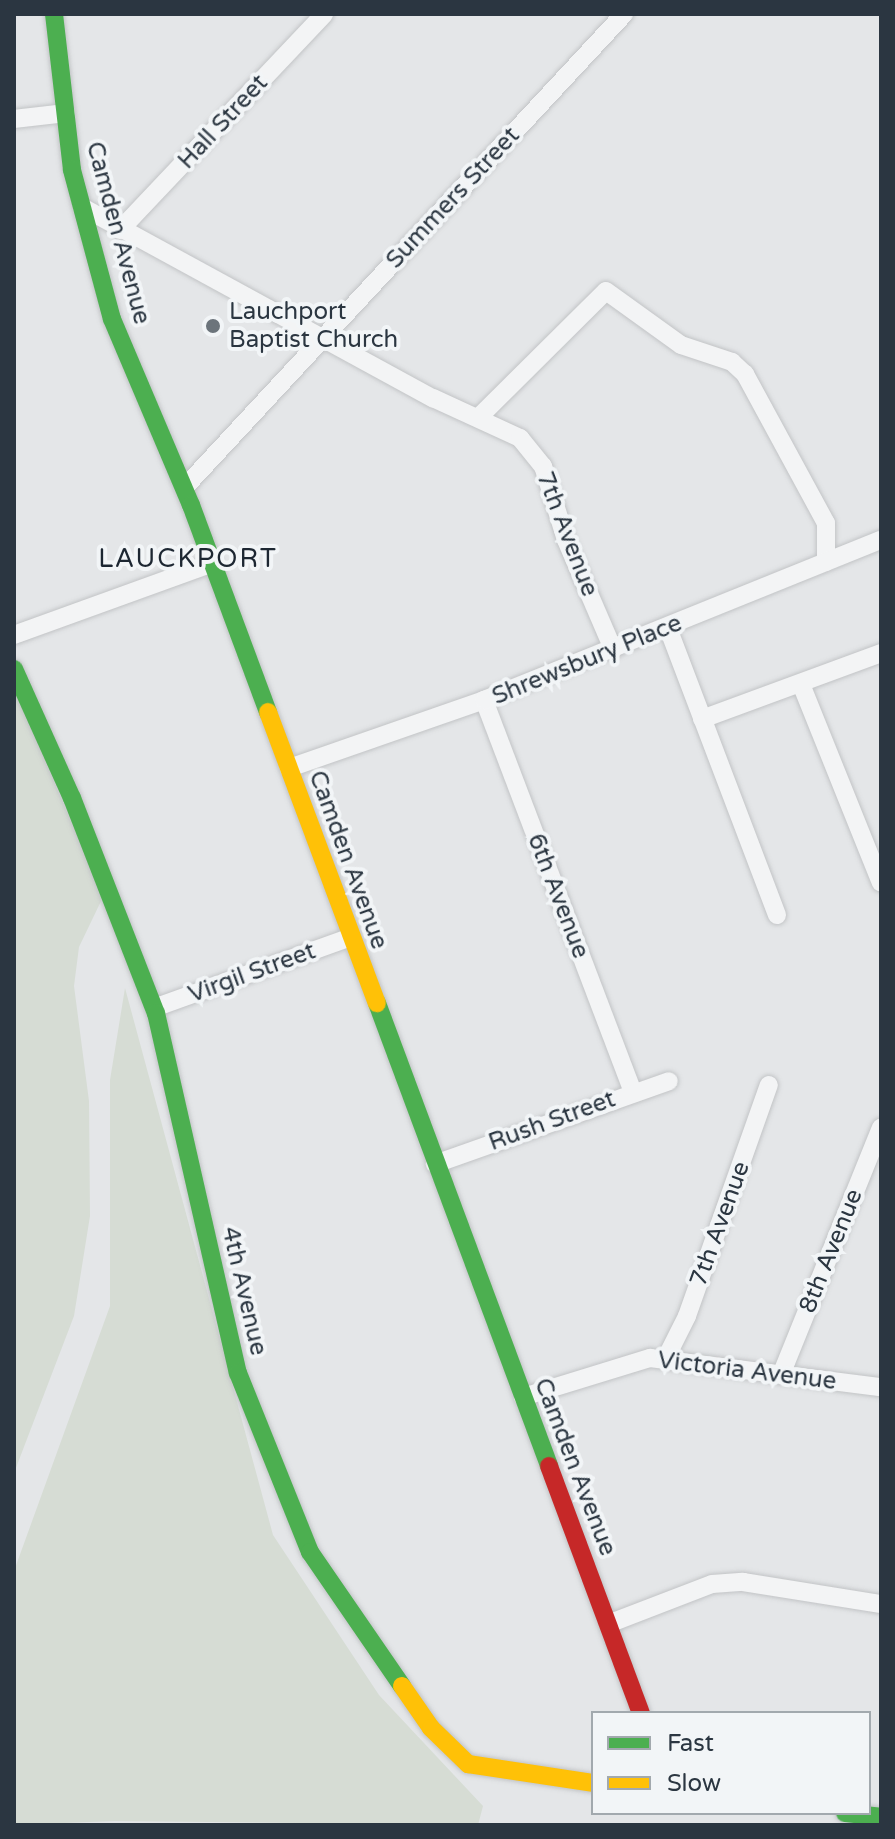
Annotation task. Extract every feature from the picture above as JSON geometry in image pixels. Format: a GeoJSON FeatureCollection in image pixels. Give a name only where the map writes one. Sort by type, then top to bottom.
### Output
{"type":"FeatureCollection","features":[{"type":"Feature","properties":{"kind":"street","name":"Camden Avenue"},"geometry":{"type":"LineString","coordinates":[[54,14],[82,207],[112,319],[213,563],[640,1711]]}},
{"type":"Feature","properties":{"kind":"street","name":"Hall Street"},"geometry":{"type":"LineString","coordinates":[[120,230],[324,14]]}},
{"type":"Feature","properties":{"kind":"street","name":"Summers Street"},"geometry":{"type":"LineString","coordinates":[[184,488],[624,14]]}},
{"type":"Feature","properties":{"kind":"street"},"geometry":{"type":"LineString","coordinates":[[14,119],[66,113]]}},
{"type":"Feature","properties":{"kind":"street","name":"7th Avenue"},"geometry":{"type":"LineString","coordinates":[[82,207],[323,338],[520,438],[543,466],[566,540],[613,649]]}},
{"type":"Feature","properties":{"kind":"street"},"geometry":{"type":"LineString","coordinates":[[478,418],[606,291],[681,345],[732,362],[745,374],[826,523],[826,562]]}},
{"type":"Feature","properties":{"kind":"street","name":"Shrewsbury Place"},"geometry":{"type":"LineString","coordinates":[[289,768],[484,700],[881,540]]}},
{"type":"Feature","properties":{"kind":"street"},"geometry":{"type":"LineString","coordinates":[[14,635],[213,563]]}},
{"type":"Feature","properties":{"kind":"street"},"geometry":{"type":"LineString","coordinates":[[668,628],[777,915]]}},
{"type":"Feature","properties":{"kind":"street"},"geometry":{"type":"LineString","coordinates":[[702,719],[881,653]]}},
{"type":"Feature","properties":{"kind":"street","name":"4th Avenue"},"geometry":{"type":"LineString","coordinates":[[14,669],[72,798],[154,1008],[238,1373],[310,1552],[431,1728],[468,1764],[591,1783]]}},
{"type":"Feature","properties":{"kind":"street"},"geometry":{"type":"LineString","coordinates":[[801,684],[881,883]]}},
{"type":"Feature","properties":{"kind":"street","name":"6th Avenue"},"geometry":{"type":"LineString","coordinates":[[484,700],[633,1092]]}},
{"type":"Feature","properties":{"kind":"street","name":"Virgil Street"},"geometry":{"type":"LineString","coordinates":[[154,1008],[351,937]]}},
{"type":"Feature","properties":{"kind":"street","name":"Rush Street"},"geometry":{"type":"LineString","coordinates":[[435,1164],[669,1081]]}},
{"type":"Feature","properties":{"kind":"street","name":"7th Avenue"},"geometry":{"type":"LineString","coordinates":[[665,1360],[687,1316],[769,1085]]}},
{"type":"Feature","properties":{"kind":"street","name":"8th Avenue"},"geometry":{"type":"LineString","coordinates":[[781,1375],[881,1127]]}},
{"type":"Feature","properties":{"kind":"street","name":"Victoria Avenue"},"geometry":{"type":"LineString","coordinates":[[523,1397],[650,1358],[881,1387]]}},
{"type":"Feature","properties":{"kind":"street"},"geometry":{"type":"LineString","coordinates":[[608,1624],[712,1584],[743,1582],[881,1604]]}},
{"type":"Feature","properties":{"kind":"shaded area"},"geometry":{"type":"Polygon","coordinates":[[[14,688],[103,897],[79,947],[74,986],[89,1101],[90,1216],[74,1316],[14,1473],[14,688]]]}},
{"type":"Feature","properties":{"kind":"shaded area"},"geometry":{"type":"Polygon","coordinates":[[[125,988],[273,1535],[379,1695],[483,1806],[478,1825],[115,1821],[14,1825],[14,1571],[110,1306],[110,1080],[125,988]]]}},
{"type":"Feature","properties":{"kind":"traffic: fast"},"geometry":{"type":"LineString","coordinates":[[54,14],[72,170],[112,319],[191,505],[268,712]]}},
{"type":"Feature","properties":{"kind":"traffic: fast"},"geometry":{"type":"LineString","coordinates":[[14,669],[72,798],[156,1013],[238,1373],[310,1552],[402,1686]]}},
{"type":"Feature","properties":{"kind":"traffic: fast"},"geometry":{"type":"LineString","coordinates":[[377,1003],[549,1466]]}},
{"type":"Feature","properties":{"kind":"traffic: fast"},"geometry":{"type":"LineString","coordinates":[[863,1815],[881,1817]]}},
{"type":"Feature","properties":{"kind":"traffic: slow"},"geometry":{"type":"LineString","coordinates":[[268,712],[377,1003]]}},
{"type":"Feature","properties":{"kind":"traffic: slow"},"geometry":{"type":"LineString","coordinates":[[402,1686],[431,1728],[468,1764],[591,1783]]}},
{"type":"Feature","properties":{"kind":"traffic: jam"},"geometry":{"type":"LineString","coordinates":[[549,1466],[640,1711]]}},
{"type":"Feature","properties":{"kind":"place","name":"Lauchport Baptist Church"},"geometry":{"type":"Point","coordinates":[213,326]}},
{"type":"Feature","properties":{"kind":"district","name":"LAUCKPORT"},"geometry":{"type":"Point","coordinates":[188,559]}}]}
